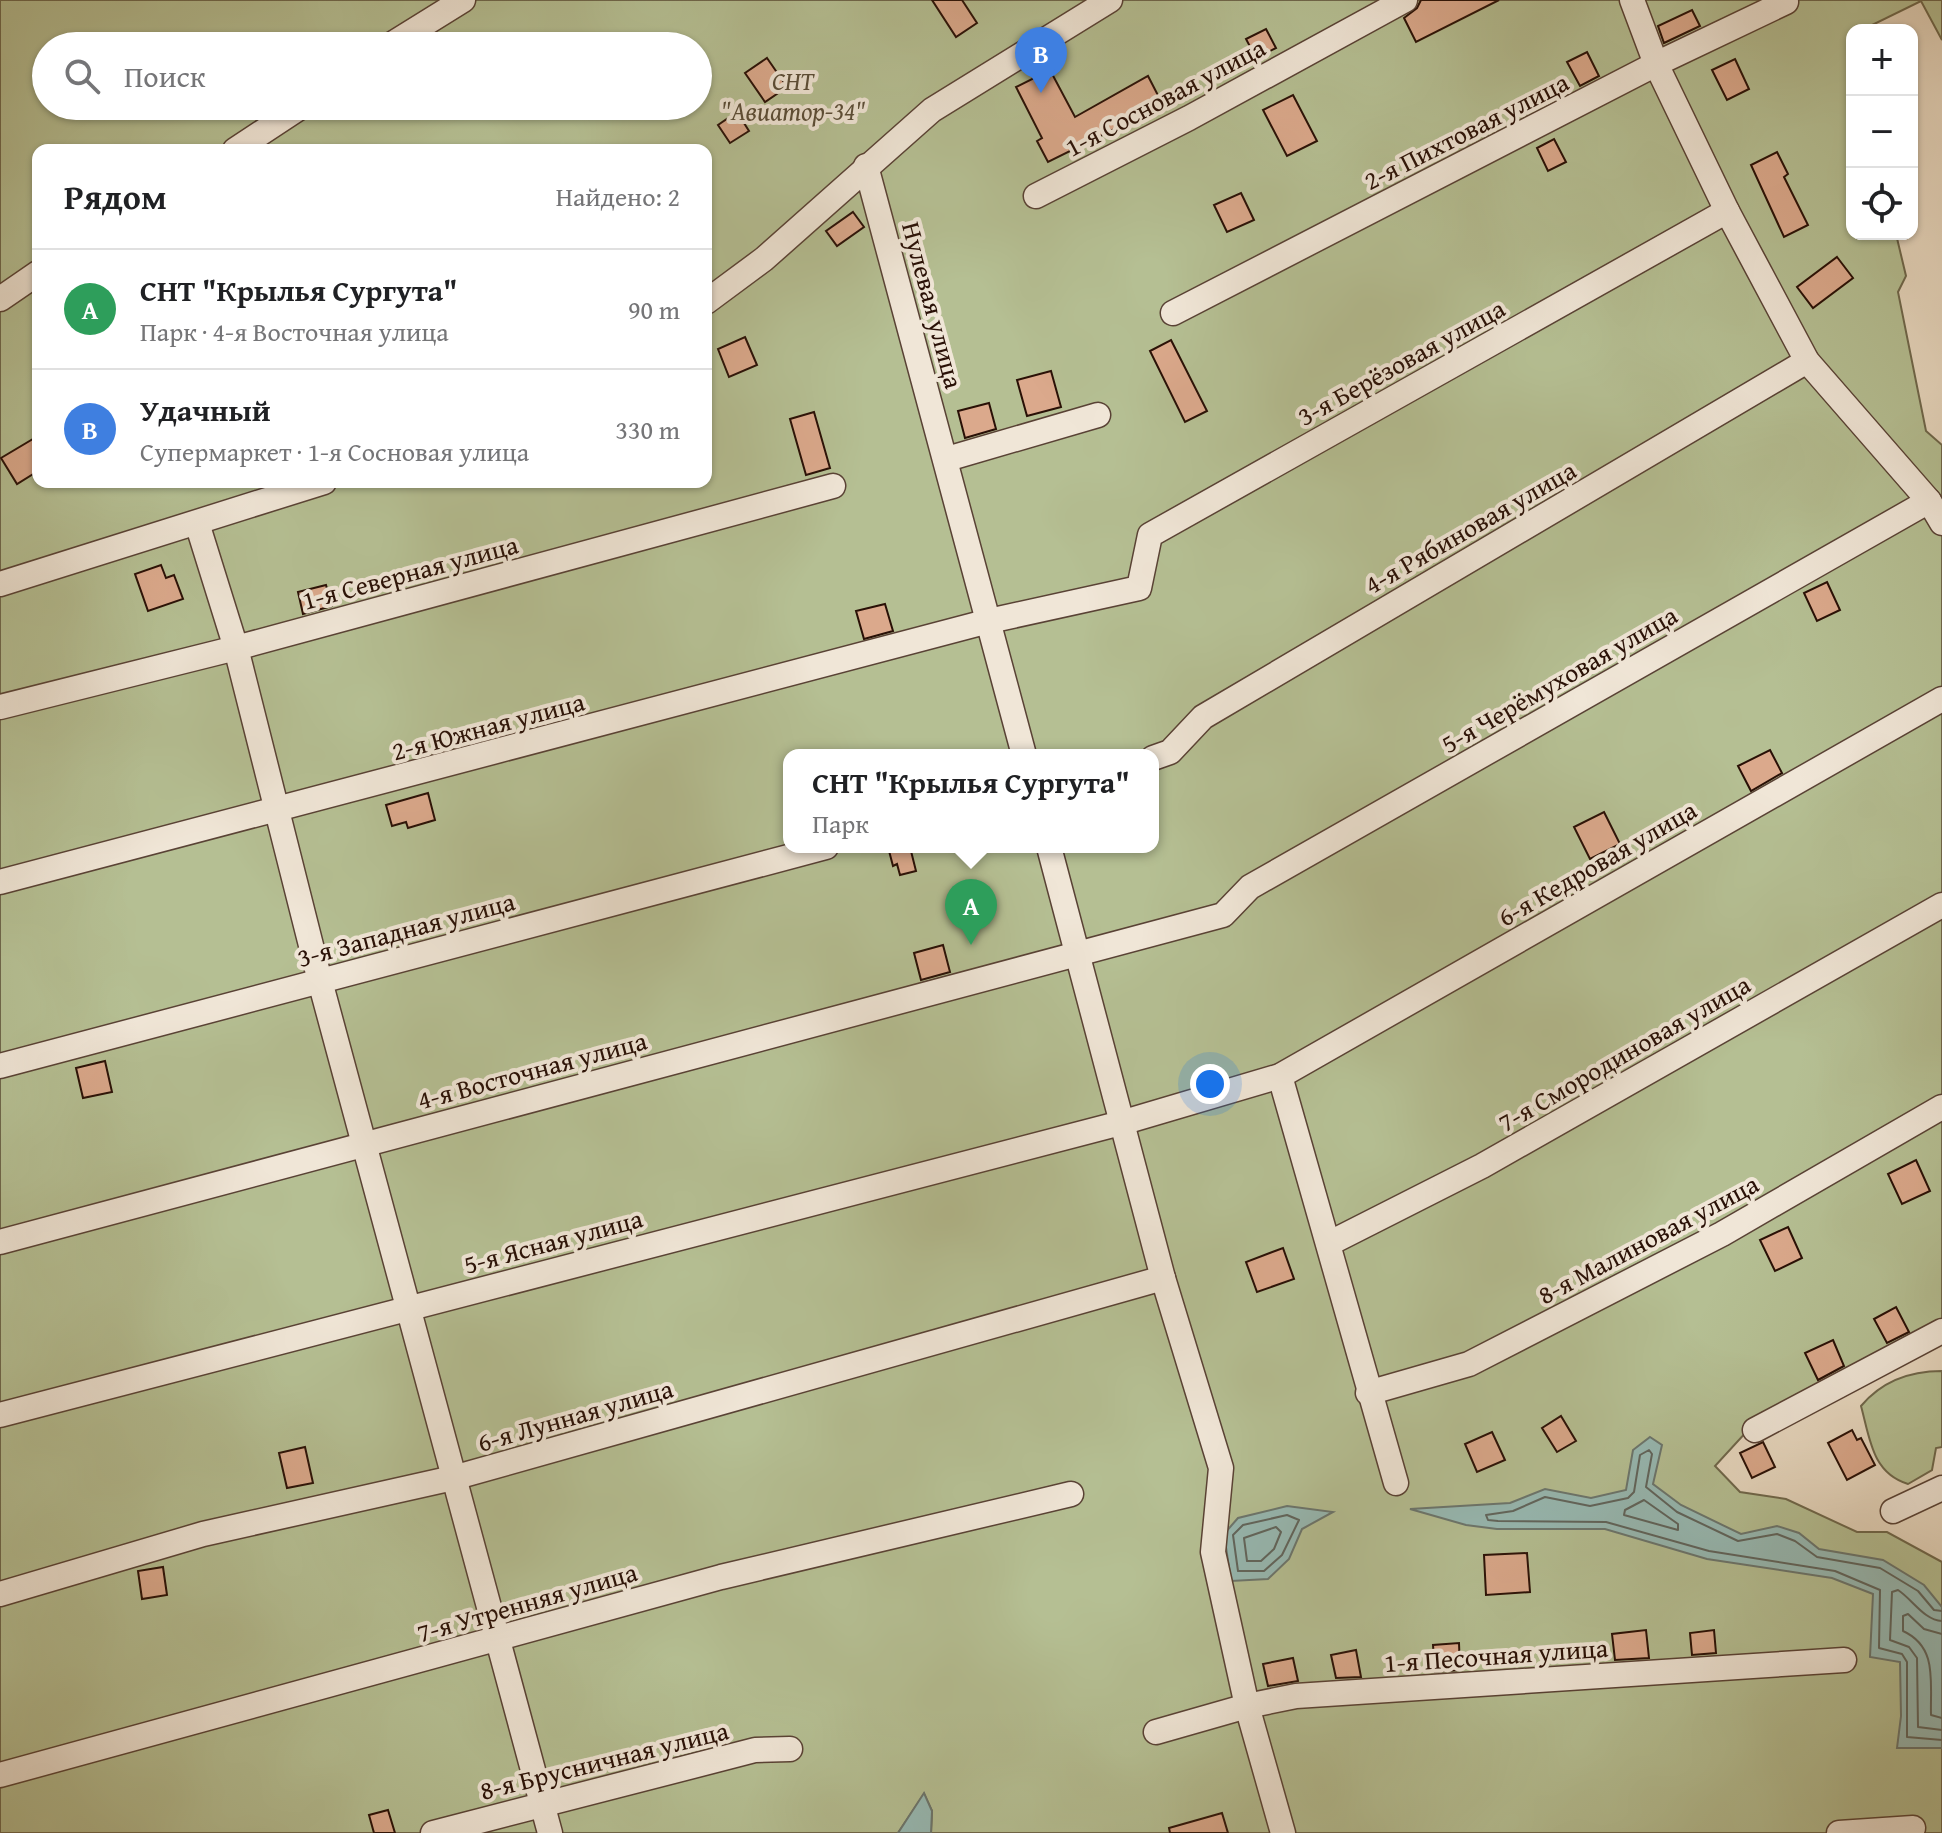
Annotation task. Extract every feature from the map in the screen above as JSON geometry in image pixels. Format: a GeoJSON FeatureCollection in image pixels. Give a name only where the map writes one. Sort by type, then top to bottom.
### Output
{"type":"FeatureCollection","features":[{"type":"Feature","properties":{"kind":"street"},"geometry":{"type":"LineString","coordinates":[[412,32],[463,0]]}},
{"type":"Feature","properties":{"kind":"street"},"geometry":{"type":"LineString","coordinates":[[712,298],[764,259],[932,110],[1110,0]]}},
{"type":"Feature","properties":{"kind":"street","name":"1-я Сосновая улица"},"geometry":{"type":"LineString","coordinates":[[1036,196],[1189,118],[1405,0]]}},
{"type":"Feature","properties":{"kind":"street"},"geometry":{"type":"LineString","coordinates":[[1632,0],[1656,64],[1727,211],[1807,361],[1929,501],[1942,523]]}},
{"type":"Feature","properties":{"kind":"street","name":"2-я Пихтовая улица"},"geometry":{"type":"LineString","coordinates":[[1173,313],[1656,64],[1786,2]]}},
{"type":"Feature","properties":{"kind":"street"},"geometry":{"type":"LineString","coordinates":[[244,144],[281,120]]}},
{"type":"Feature","properties":{"kind":"street","name":"Нулевая улица"},"geometry":{"type":"LineString","coordinates":[[866,166],[1022,749]]}},
{"type":"Feature","properties":{"kind":"street","name":"3-я Берёзовая улица"},"geometry":{"type":"LineString","coordinates":[[1139,588],[1150,535],[1727,211]]}},
{"type":"Feature","properties":{"kind":"street"},"geometry":{"type":"LineString","coordinates":[[0,299],[32,277]]}},
{"type":"Feature","properties":{"kind":"street","name":"4-я Рябиновая улица"},"geometry":{"type":"LineString","coordinates":[[1162,755],[1203,717],[1807,361]]}},
{"type":"Feature","properties":{"kind":"street"},"geometry":{"type":"LineString","coordinates":[[947,459],[1098,415]]}},
{"type":"Feature","properties":{"kind":"street","name":"1-я Северная улица"},"geometry":{"type":"LineString","coordinates":[[0,707],[236,648],[833,486]]}},
{"type":"Feature","properties":{"kind":"street"},"geometry":{"type":"LineString","coordinates":[[0,584],[305,488]]}},
{"type":"Feature","properties":{"kind":"street","name":"5-я Черёмуховая улица"},"geometry":{"type":"LineString","coordinates":[[1223,915],[1250,887],[1929,501]]}},
{"type":"Feature","properties":{"kind":"street"},"geometry":{"type":"LineString","coordinates":[[197,523],[236,648],[320,981],[550,1833]]}},
{"type":"Feature","properties":{"kind":"street","name":"2-я Южная улица"},"geometry":{"type":"LineString","coordinates":[[0,882],[989,621],[1139,588]]}},
{"type":"Feature","properties":{"kind":"street","name":"6-я Кедровая улица"},"geometry":{"type":"LineString","coordinates":[[1121,1123],[1280,1076],[1942,699]]}},
{"type":"Feature","properties":{"kind":"street","name":"3-я Западная улица"},"geometry":{"type":"LineString","coordinates":[[0,1066],[803,853]]}},
{"type":"Feature","properties":{"kind":"street"},"geometry":{"type":"LineString","coordinates":[[1051,853],[1163,1278],[1221,1468],[1213,1552],[1247,1706],[1283,1833]]}},
{"type":"Feature","properties":{"kind":"street","name":"7-я Смородиновая улица"},"geometry":{"type":"LineString","coordinates":[[1330,1243],[1482,1166],[1942,905]]}},
{"type":"Feature","properties":{"kind":"street","name":"4-я Восточная улица"},"geometry":{"type":"LineString","coordinates":[[0,1242],[1223,915]]}},
{"type":"Feature","properties":{"kind":"street"},"geometry":{"type":"LineString","coordinates":[[1280,1076],[1396,1483]]}},
{"type":"Feature","properties":{"kind":"street","name":"8-я Малиновая улица"},"geometry":{"type":"LineString","coordinates":[[1368,1393],[1469,1364],[1722,1234],[1942,1107]]}},
{"type":"Feature","properties":{"kind":"street","name":"5-я Ясная улица"},"geometry":{"type":"LineString","coordinates":[[0,1415],[1121,1123]]}},
{"type":"Feature","properties":{"kind":"street","name":"6-я Лунная улица"},"geometry":{"type":"LineString","coordinates":[[0,1594],[203,1534],[453,1478],[1163,1278]]}},
{"type":"Feature","properties":{"kind":"street"},"geometry":{"type":"LineString","coordinates":[[1755,1430],[1942,1331]]}},
{"type":"Feature","properties":{"kind":"street"},"geometry":{"type":"LineString","coordinates":[[1893,1511],[1942,1488]]}},
{"type":"Feature","properties":{"kind":"street","name":"7-я Утренняя улица"},"geometry":{"type":"LineString","coordinates":[[0,1775],[721,1577],[1071,1494]]}},
{"type":"Feature","properties":{"kind":"street","name":"1-я Песочная улица"},"geometry":{"type":"LineString","coordinates":[[1156,1732],[1247,1706],[1296,1696],[1844,1660]]}},
{"type":"Feature","properties":{"kind":"street","name":"8-я Брусничная улица"},"geometry":{"type":"LineString","coordinates":[[433,1833],[755,1750],[790,1749]]}},
{"type":"Feature","properties":{"kind":"street"},"geometry":{"type":"LineString","coordinates":[[1839,1833],[1913,1828]]}},
{"type":"Feature","properties":{"kind":"green space","name":"СНТ \"Авиатор-34\""},"geometry":{"type":"Polygon","coordinates":[[[0,0],[1942,0],[1942,40],[1921,1],[1874,24],[1846,24],[1846,240],[1897,240],[1906,276],[1898,292],[1926,431],[1942,445],[1942,1321],[1759,1418],[1715,1466],[1740,1492],[1786,1499],[1857,1532],[1887,1532],[1942,1562],[1942,1833],[931,1833],[932,1811],[924,1794],[898,1833],[0,1833],[0,0]]]}},
{"type":"Feature","properties":{"kind":"green space"},"geometry":{"type":"Polygon","coordinates":[[[1942,1371],[1942,1447],[1936,1448],[1932,1470],[1908,1484],[1896,1479],[1880,1463],[1870,1442],[1861,1406],[1878,1390],[1897,1379],[1942,1371]]]}},
{"type":"Feature","properties":{"kind":"water"},"geometry":{"type":"Polygon","coordinates":[[[1650,1437],[1662,1445],[1653,1484],[1681,1505],[1741,1534],[1777,1526],[1799,1533],[1819,1549],[1883,1560],[1924,1585],[1942,1607],[1942,1748],[1897,1748],[1901,1716],[1900,1662],[1870,1657],[1873,1594],[1832,1578],[1707,1559],[1605,1529],[1497,1529],[1466,1525],[1410,1509],[1510,1503],[1545,1489],[1591,1498],[1626,1490],[1633,1450],[1650,1437]]]}},
{"type":"Feature","properties":{"kind":"water"},"geometry":{"type":"Polygon","coordinates":[[[1287,1506],[1333,1512],[1302,1529],[1289,1559],[1268,1579],[1231,1581],[1224,1534],[1238,1518],[1287,1506]]]}},
{"type":"Feature","properties":{"kind":"water"},"geometry":{"type":"Polygon","coordinates":[[[924,1793],[932,1811],[931,1833],[898,1833],[924,1793]]]}},
{"type":"Feature","properties":{"kind":"building"},"geometry":{"type":"Polygon","coordinates":[[[932,0],[962,0],[977,23],[956,37],[932,0]]]}},
{"type":"Feature","properties":{"kind":"building"},"geometry":{"type":"Polygon","coordinates":[[[1421,0],[1499,0],[1416,42],[1404,18],[1417,8],[1421,0]]]}},
{"type":"Feature","properties":{"kind":"building"},"geometry":{"type":"Polygon","coordinates":[[[1692,10],[1700,26],[1664,43],[1658,26],[1692,10]]]}},
{"type":"Feature","properties":{"kind":"building"},"geometry":{"type":"Polygon","coordinates":[[[1266,29],[1276,48],[1256,58],[1246,39],[1266,29]]]}},
{"type":"Feature","properties":{"kind":"building"},"geometry":{"type":"Polygon","coordinates":[[[1587,52],[1599,76],[1580,86],[1567,62],[1587,52]]]}},
{"type":"Feature","properties":{"kind":"building"},"geometry":{"type":"Polygon","coordinates":[[[767,58],[787,87],[765,102],[745,73],[767,58]]]}},
{"type":"Feature","properties":{"kind":"building"},"geometry":{"type":"Polygon","coordinates":[[[1735,59],[1749,89],[1727,100],[1712,70],[1735,59]]]}},
{"type":"Feature","properties":{"kind":"building"},"geometry":{"type":"Polygon","coordinates":[[[1050,70],[1075,117],[1148,76],[1163,105],[1048,162],[1037,141],[1042,138],[1016,87],[1050,70]]]}},
{"type":"Feature","properties":{"kind":"building"},"geometry":{"type":"Polygon","coordinates":[[[1293,95],[1317,141],[1287,156],[1263,110],[1293,95]]]}},
{"type":"Feature","properties":{"kind":"building"},"geometry":{"type":"Polygon","coordinates":[[[737,112],[749,131],[730,143],[718,125],[737,112]]]}},
{"type":"Feature","properties":{"kind":"building"},"geometry":{"type":"Polygon","coordinates":[[[1554,139],[1566,162],[1548,171],[1537,148],[1554,139]]]}},
{"type":"Feature","properties":{"kind":"building"},"geometry":{"type":"Polygon","coordinates":[[[1777,152],[1788,174],[1784,177],[1808,225],[1784,237],[1751,165],[1777,152]]]}},
{"type":"Feature","properties":{"kind":"building"},"geometry":{"type":"Polygon","coordinates":[[[1241,193],[1254,220],[1227,232],[1214,205],[1241,193]]]}},
{"type":"Feature","properties":{"kind":"building"},"geometry":{"type":"Polygon","coordinates":[[[853,212],[864,227],[837,246],[826,231],[853,212]]]}},
{"type":"Feature","properties":{"kind":"building"},"geometry":{"type":"Polygon","coordinates":[[[1837,257],[1853,278],[1813,308],[1797,287],[1837,257]]]}},
{"type":"Feature","properties":{"kind":"building"},"geometry":{"type":"Polygon","coordinates":[[[745,337],[757,365],[729,377],[718,349],[745,337]]]}},
{"type":"Feature","properties":{"kind":"building"},"geometry":{"type":"Polygon","coordinates":[[[1171,340],[1207,411],[1185,422],[1150,351],[1171,340]]]}},
{"type":"Feature","properties":{"kind":"building"},"geometry":{"type":"Polygon","coordinates":[[[1051,371],[1061,407],[1027,416],[1017,380],[1051,371]]]}},
{"type":"Feature","properties":{"kind":"building"},"geometry":{"type":"Polygon","coordinates":[[[989,403],[996,429],[965,438],[958,411],[989,403]]]}},
{"type":"Feature","properties":{"kind":"building"},"geometry":{"type":"Polygon","coordinates":[[[814,412],[830,468],[806,475],[790,419],[814,412]]]}},
{"type":"Feature","properties":{"kind":"building"},"geometry":{"type":"Polygon","coordinates":[[[32,440],[32,475],[17,484],[1,458],[32,440]]]}},
{"type":"Feature","properties":{"kind":"building"},"geometry":{"type":"Polygon","coordinates":[[[161,565],[166,578],[174,575],[183,599],[148,611],[135,574],[161,565]]]}},
{"type":"Feature","properties":{"kind":"building"},"geometry":{"type":"Polygon","coordinates":[[[1827,582],[1840,610],[1817,621],[1804,593],[1827,582]]]}},
{"type":"Feature","properties":{"kind":"building"},"geometry":{"type":"Polygon","coordinates":[[[326,585],[332,606],[303,614],[298,592],[326,585]]]}},
{"type":"Feature","properties":{"kind":"building"},"geometry":{"type":"Polygon","coordinates":[[[885,604],[893,631],[864,639],[856,611],[885,604]]]}},
{"type":"Feature","properties":{"kind":"building"},"geometry":{"type":"Polygon","coordinates":[[[1770,750],[1782,773],[1751,791],[1738,766],[1770,750]]]}},
{"type":"Feature","properties":{"kind":"building"},"geometry":{"type":"Polygon","coordinates":[[[428,793],[435,820],[408,828],[406,822],[392,826],[386,805],[428,793]]]}},
{"type":"Feature","properties":{"kind":"building"},"geometry":{"type":"Polygon","coordinates":[[[1604,812],[1620,844],[1590,859],[1574,827],[1604,812]]]}},
{"type":"Feature","properties":{"kind":"building"},"geometry":{"type":"Polygon","coordinates":[[[890,853],[912,853],[916,871],[900,875],[897,864],[893,866],[890,853]]]}},
{"type":"Feature","properties":{"kind":"building"},"geometry":{"type":"Polygon","coordinates":[[[943,945],[950,972],[921,980],[914,953],[943,945]]]}},
{"type":"Feature","properties":{"kind":"building"},"geometry":{"type":"Polygon","coordinates":[[[105,1061],[112,1092],[83,1098],[76,1068],[105,1061]]]}},
{"type":"Feature","properties":{"kind":"building"},"geometry":{"type":"Polygon","coordinates":[[[1916,1160],[1930,1191],[1902,1204],[1888,1174],[1916,1160]]]}},
{"type":"Feature","properties":{"kind":"building"},"geometry":{"type":"Polygon","coordinates":[[[1788,1227],[1802,1258],[1775,1271],[1760,1240],[1788,1227]]]}},
{"type":"Feature","properties":{"kind":"building"},"geometry":{"type":"Polygon","coordinates":[[[1283,1248],[1294,1279],[1257,1292],[1246,1262],[1283,1248]]]}},
{"type":"Feature","properties":{"kind":"building"},"geometry":{"type":"Polygon","coordinates":[[[1896,1307],[1909,1332],[1887,1343],[1874,1319],[1896,1307]]]}},
{"type":"Feature","properties":{"kind":"building"},"geometry":{"type":"Polygon","coordinates":[[[1833,1340],[1844,1366],[1818,1380],[1805,1353],[1833,1340]]]}},
{"type":"Feature","properties":{"kind":"building"},"geometry":{"type":"Polygon","coordinates":[[[1561,1416],[1576,1441],[1557,1452],[1542,1428],[1561,1416]]]}},
{"type":"Feature","properties":{"kind":"building"},"geometry":{"type":"Polygon","coordinates":[[[1852,1430],[1857,1440],[1861,1438],[1875,1465],[1847,1480],[1828,1443],[1852,1430]]]}},
{"type":"Feature","properties":{"kind":"building"},"geometry":{"type":"Polygon","coordinates":[[[1492,1432],[1505,1460],[1477,1472],[1465,1444],[1492,1432]]]}},
{"type":"Feature","properties":{"kind":"building"},"geometry":{"type":"Polygon","coordinates":[[[1763,1442],[1775,1467],[1752,1478],[1740,1453],[1763,1442]]]}},
{"type":"Feature","properties":{"kind":"building"},"geometry":{"type":"Polygon","coordinates":[[[305,1447],[313,1483],[287,1488],[279,1453],[305,1447]]]}},
{"type":"Feature","properties":{"kind":"building"},"geometry":{"type":"Polygon","coordinates":[[[1527,1553],[1530,1592],[1486,1595],[1484,1555],[1527,1553]]]}},
{"type":"Feature","properties":{"kind":"building"},"geometry":{"type":"Polygon","coordinates":[[[163,1567],[167,1595],[142,1599],[138,1571],[163,1567]]]}},
{"type":"Feature","properties":{"kind":"building"},"geometry":{"type":"Polygon","coordinates":[[[1646,1630],[1649,1658],[1615,1660],[1612,1634],[1646,1630]]]}},
{"type":"Feature","properties":{"kind":"building"},"geometry":{"type":"Polygon","coordinates":[[[1714,1630],[1716,1653],[1692,1655],[1690,1633],[1714,1630]]]}},
{"type":"Feature","properties":{"kind":"building"},"geometry":{"type":"Polygon","coordinates":[[[1459,1643],[1460,1670],[1435,1672],[1433,1645],[1459,1643]]]}},
{"type":"Feature","properties":{"kind":"building"},"geometry":{"type":"Polygon","coordinates":[[[1356,1650],[1361,1677],[1336,1678],[1331,1655],[1356,1650]]]}},
{"type":"Feature","properties":{"kind":"building"},"geometry":{"type":"Polygon","coordinates":[[[1293,1658],[1298,1681],[1268,1686],[1263,1664],[1293,1658]]]}},
{"type":"Feature","properties":{"kind":"building"},"geometry":{"type":"Polygon","coordinates":[[[388,1810],[395,1833],[374,1833],[369,1815],[388,1810]]]}},
{"type":"Feature","properties":{"kind":"building"},"geometry":{"type":"Polygon","coordinates":[[[1222,1813],[1228,1833],[1170,1833],[1169,1828],[1222,1813]]]}},
{"type":"Feature","properties":{"kind":"place","name":"Удачный"},"geometry":{"type":"Point","coordinates":[1041,93]}},
{"type":"Feature","properties":{"kind":"place","name":"CНТ \"Крылья Сургута\""},"geometry":{"type":"Point","coordinates":[971,945]}}]}
